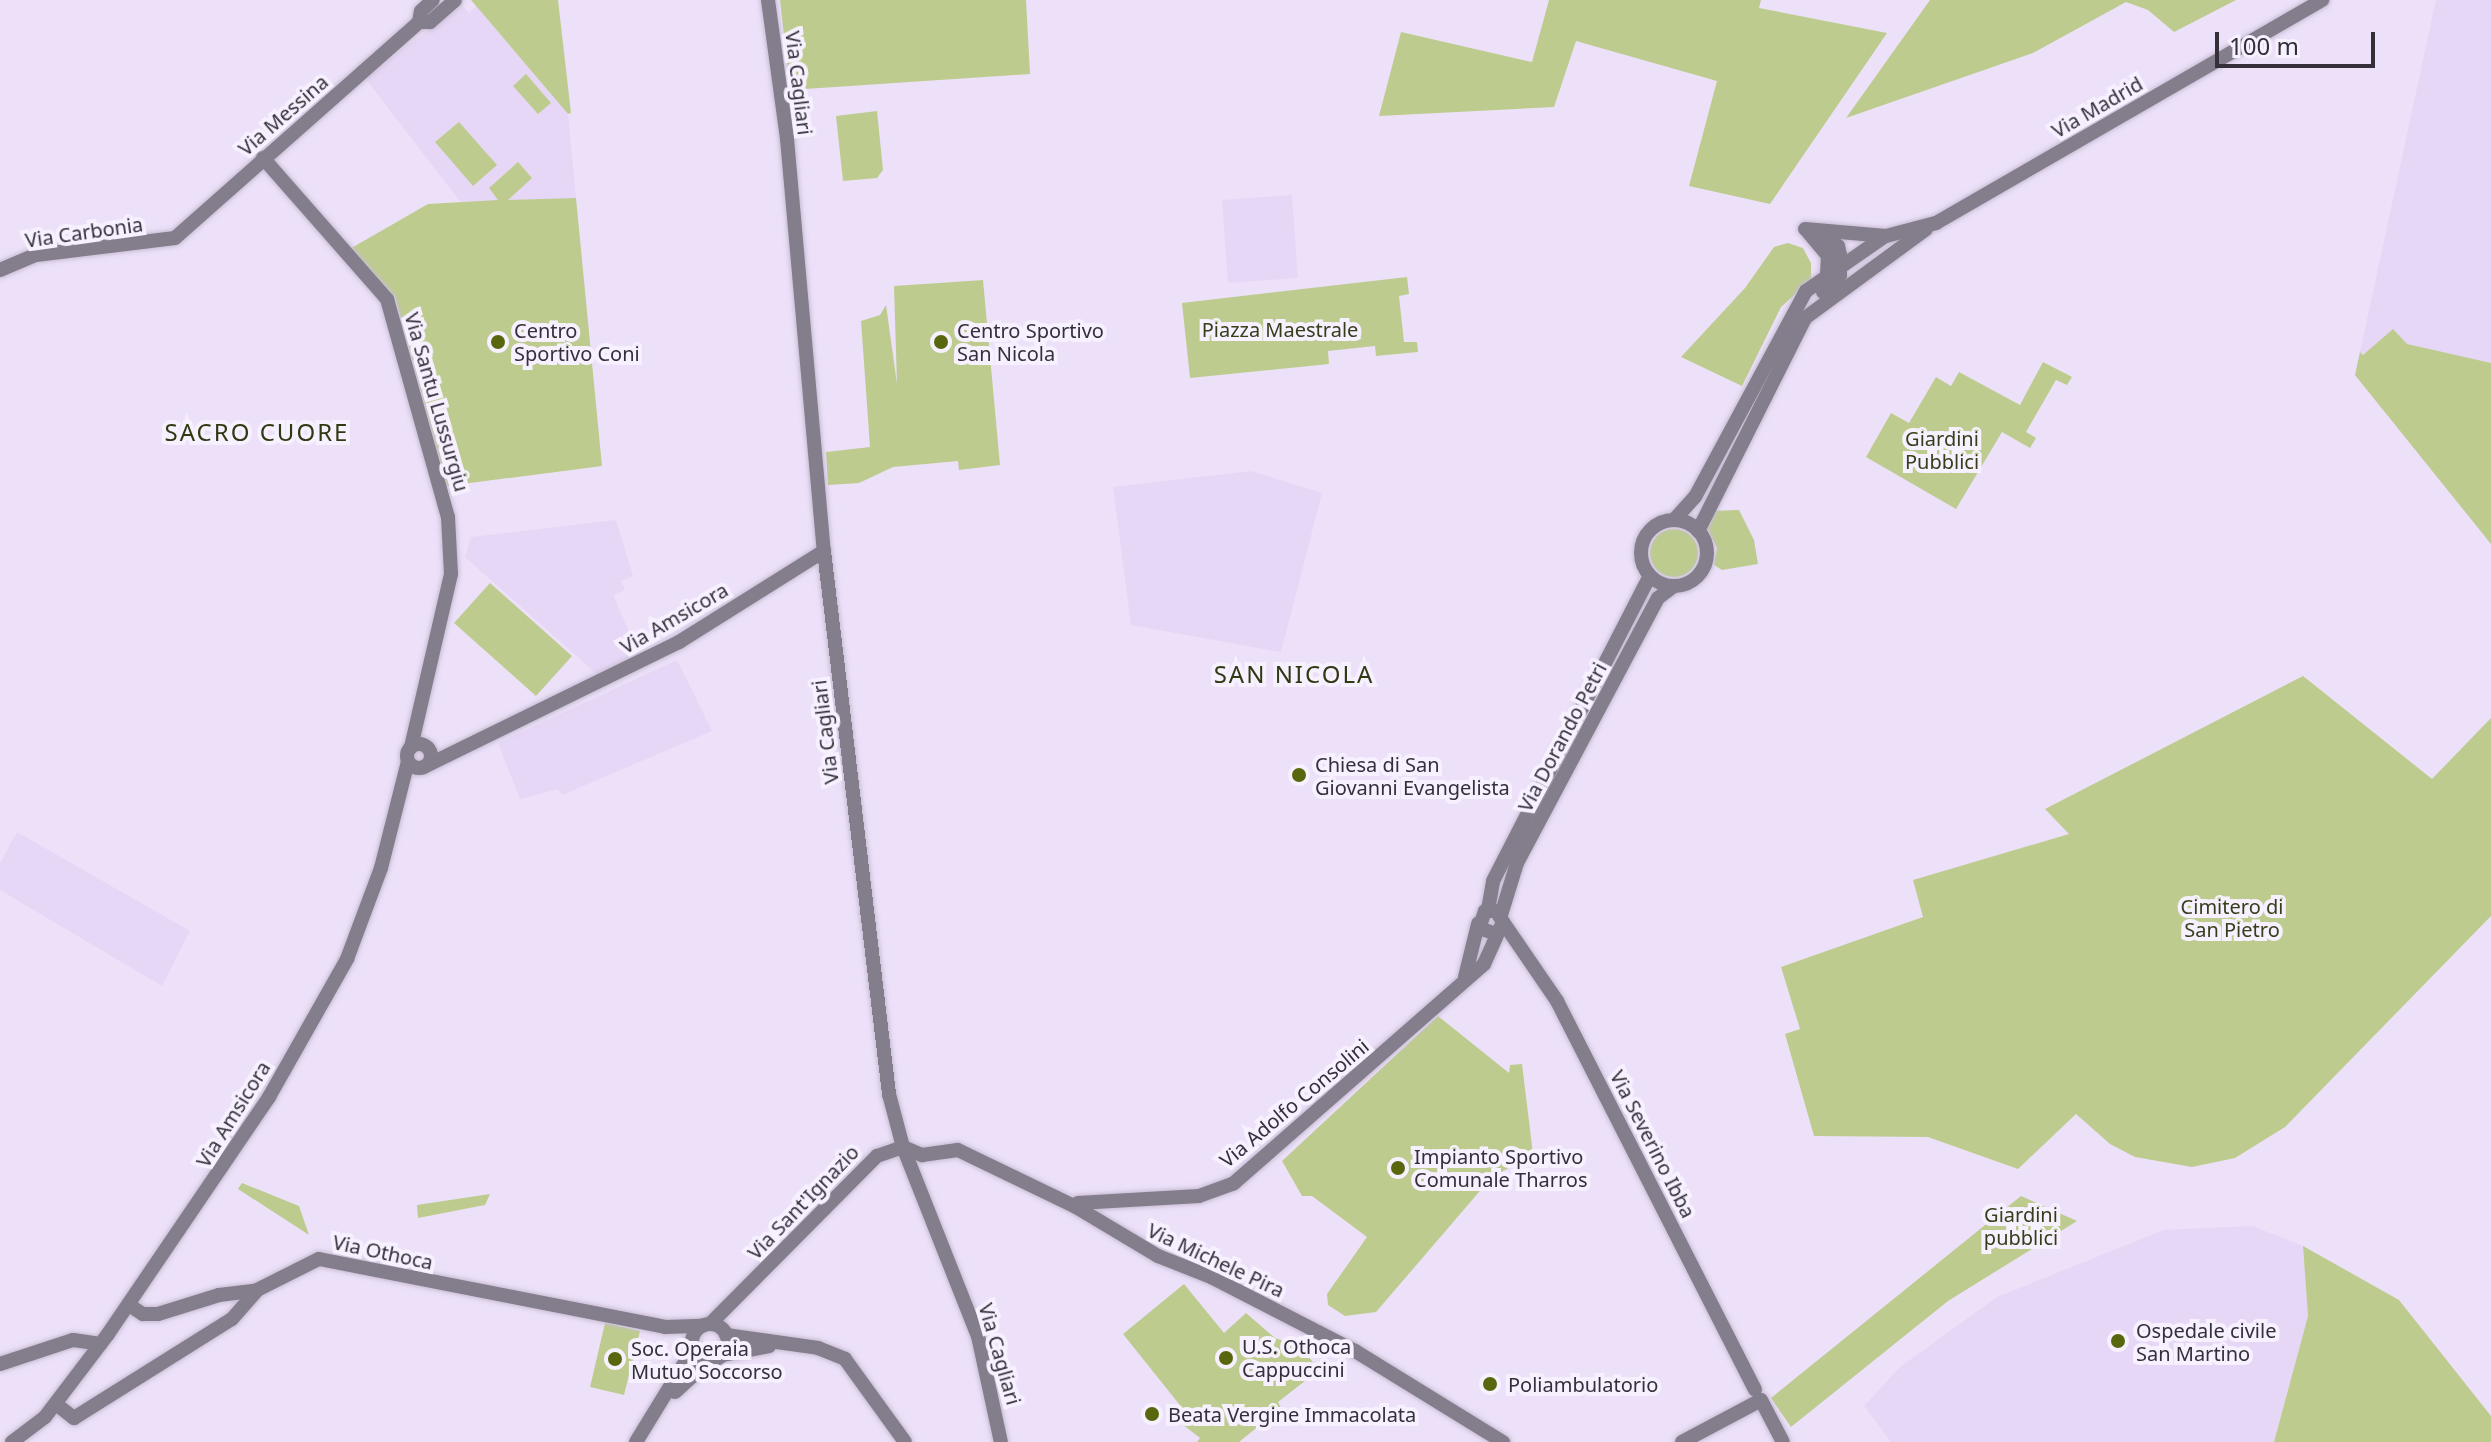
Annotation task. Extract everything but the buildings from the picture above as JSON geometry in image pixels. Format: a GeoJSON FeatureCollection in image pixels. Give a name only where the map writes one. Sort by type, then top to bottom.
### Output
{"type":"FeatureCollection","features":[{"type":"Feature","properties":{"kind":"street","name":"Via Messina"},"geometry":{"type":"LineString","coordinates":[[175,238],[419,22],[421,11],[433,0]]}},
{"type":"Feature","properties":{"kind":"street","name":"Via Messina"},"geometry":{"type":"LineString","coordinates":[[419,22],[430,22],[455,0]]}},
{"type":"Feature","properties":{"kind":"street","name":"Via Cagliari"},"geometry":{"type":"LineString","coordinates":[[768,0],[787,139],[824,551],[889,1094],[903,1147],[978,1336],[1001,1442]]}},
{"type":"Feature","properties":{"kind":"street","name":"Via Madrid"},"geometry":{"type":"LineString","coordinates":[[1886,236],[1936,223],[2322,0]]}},
{"type":"Feature","properties":{"kind":"street","name":"Via Santu Lussurgiu"},"geometry":{"type":"LineString","coordinates":[[263,158],[387,299],[448,517],[451,574],[423,701],[421,756]]}},
{"type":"Feature","properties":{"kind":"street"},"geometry":{"type":"LineString","coordinates":[[1805,318],[1936,223]]}},
{"type":"Feature","properties":{"kind":"street"},"geometry":{"type":"LineString","coordinates":[[1805,229],[1886,236]]}},
{"type":"Feature","properties":{"kind":"street"},"geometry":{"type":"LineString","coordinates":[[1698,531],[1813,301],[1840,275],[1838,246],[1805,229]]}},
{"type":"Feature","properties":{"kind":"street"},"geometry":{"type":"LineString","coordinates":[[1805,229],[1823,246],[1827,273]]}},
{"type":"Feature","properties":{"kind":"street"},"geometry":{"type":"LineString","coordinates":[[1674,520],[1698,531],[1707,549],[1703,569],[1690,582],[1674,586],[1650,576],[1641,556],[1646,535],[1674,520],[1695,497],[1792,311],[1827,273],[1886,236]]}},
{"type":"Feature","properties":{"kind":"street","name":"Via Carbonia"},"geometry":{"type":"LineString","coordinates":[[0,270],[36,255],[175,238]]}},
{"type":"Feature","properties":{"kind":"street"},"geometry":{"type":"LineString","coordinates":[[1840,264],[1854,269],[1904,244]]}},
{"type":"Feature","properties":{"kind":"street","name":"Via Amsicora"},"geometry":{"type":"LineString","coordinates":[[12,1442],[56,1404],[225,1166],[347,959],[372,894],[399,799],[421,756],[453,754],[679,642],[824,551]]}},
{"type":"Feature","properties":{"kind":"street","name":"Via Dorando Petri"},"geometry":{"type":"LineString","coordinates":[[1497,920],[1493,881],[1650,576]]}},
{"type":"Feature","properties":{"kind":"street","name":"Via Dorando Petri"},"geometry":{"type":"LineString","coordinates":[[1497,920],[1524,851],[1658,598],[1674,586]]}},
{"type":"Feature","properties":{"kind":"street"},"geometry":{"type":"LineString","coordinates":[[1465,977],[1478,924],[1497,920]]}},
{"type":"Feature","properties":{"kind":"street","name":"Via Adolfo Consolini"},"geometry":{"type":"LineString","coordinates":[[1076,1207],[1078,1203],[1199,1196],[1234,1183],[1487,960],[1497,920]]}},
{"type":"Feature","properties":{"kind":"street","name":"Via Severino Ibba"},"geometry":{"type":"LineString","coordinates":[[1497,920],[1557,1001],[1755,1390]]}},
{"type":"Feature","properties":{"kind":"street","name":"Via Michele Pira"},"geometry":{"type":"LineString","coordinates":[[903,1147],[922,1155],[958,1150],[1076,1207],[1158,1256],[1355,1351],[1503,1442]]}},
{"type":"Feature","properties":{"kind":"street","name":"Via Sant'Ignazio"},"geometry":{"type":"LineString","coordinates":[[666,1400],[692,1346],[706,1325],[740,1298],[877,1156],[903,1147]]}},
{"type":"Feature","properties":{"kind":"street","name":"Via Othoca"},"geometry":{"type":"LineString","coordinates":[[56,1404],[74,1418],[232,1319],[257,1290],[319,1259],[667,1327],[706,1325]]}},
{"type":"Feature","properties":{"kind":"street"},"geometry":{"type":"LineString","coordinates":[[129,1305],[143,1314],[158,1314],[219,1295],[257,1290]]}},
{"type":"Feature","properties":{"kind":"street","name":"Via Sant'Ignazio"},"geometry":{"type":"LineString","coordinates":[[716,1358],[740,1298]]}},
{"type":"Feature","properties":{"kind":"street"},"geometry":{"type":"LineString","coordinates":[[706,1325],[726,1335],[818,1348],[845,1359],[905,1442]]}},
{"type":"Feature","properties":{"kind":"street","name":"Via Othoca"},"geometry":{"type":"LineString","coordinates":[[667,1327],[692,1346],[716,1358]]}},
{"type":"Feature","properties":{"kind":"street"},"geometry":{"type":"LineString","coordinates":[[0,1364],[73,1340],[101,1344]]}},
{"type":"Feature","properties":{"kind":"street"},"geometry":{"type":"LineString","coordinates":[[636,1442],[666,1400],[716,1358],[779,1343]]}},
{"type":"Feature","properties":{"kind":"street"},"geometry":{"type":"LineString","coordinates":[[1682,1442],[1761,1400],[1783,1442]]}},
{"type":"Feature","properties":{"kind":"shaded area"},"geometry":{"type":"Polygon","coordinates":[[[2436,0],[2491,0],[2491,544],[2355,375],[2436,0]]]}},
{"type":"Feature","properties":{"kind":"shaded area"},"geometry":{"type":"Polygon","coordinates":[[[462,5],[469,13],[476,6],[568,114],[576,198],[462,204],[365,78],[462,5]]]}},
{"type":"Feature","properties":{"kind":"shaded area"},"geometry":{"type":"Polygon","coordinates":[[[1292,195],[1298,278],[1228,283],[1222,200],[1292,195]]]}},
{"type":"Feature","properties":{"kind":"shaded area"},"geometry":{"type":"Polygon","coordinates":[[[1251,471],[1322,493],[1281,652],[1131,625],[1113,487],[1251,471]]]}},
{"type":"Feature","properties":{"kind":"shaded area"},"geometry":{"type":"Polygon","coordinates":[[[616,520],[633,576],[621,581],[625,590],[613,595],[640,656],[599,676],[465,557],[471,537],[616,520]]]}},
{"type":"Feature","properties":{"kind":"shaded area"},"geometry":{"type":"Polygon","coordinates":[[[677,660],[712,731],[562,795],[558,789],[520,799],[498,743],[677,660]]]}},
{"type":"Feature","properties":{"kind":"shaded area"},"geometry":{"type":"Polygon","coordinates":[[[17,832],[190,931],[162,986],[0,890],[0,863],[17,832]]]}},
{"type":"Feature","properties":{"kind":"shaded area","name":"Ospedale civile San Martino"},"geometry":{"type":"Polygon","coordinates":[[[2252,1226],[2303,1246],[2308,1316],[2274,1442],[1891,1442],[1864,1406],[1900,1367],[1997,1297],[2164,1230],[2252,1226]]]}},
{"type":"Feature","properties":{"kind":"green space"},"geometry":{"type":"Polygon","coordinates":[[[471,0],[558,0],[571,113],[568,114],[471,0]]]}},
{"type":"Feature","properties":{"kind":"green space"},"geometry":{"type":"Polygon","coordinates":[[[780,0],[1026,0],[1030,74],[790,90],[780,0]]]}},
{"type":"Feature","properties":{"kind":"green space"},"geometry":{"type":"Polygon","coordinates":[[[1549,0],[1761,0],[1759,8],[1887,33],[1770,204],[1689,186],[1717,81],[1576,41],[1554,107],[1379,116],[1401,32],[1532,62],[1549,0]]]}},
{"type":"Feature","properties":{"kind":"green space"},"geometry":{"type":"Polygon","coordinates":[[[1930,0],[2236,0],[2174,32],[2148,10],[2126,2],[2033,53],[1846,118],[1930,0]]]}},
{"type":"Feature","properties":{"kind":"green space"},"geometry":{"type":"Polygon","coordinates":[[[526,74],[551,103],[538,114],[513,86],[526,74]]]}},
{"type":"Feature","properties":{"kind":"green space"},"geometry":{"type":"Polygon","coordinates":[[[877,111],[883,170],[877,178],[843,181],[836,116],[877,111]]]}},
{"type":"Feature","properties":{"kind":"green space"},"geometry":{"type":"Polygon","coordinates":[[[459,122],[497,165],[473,186],[435,142],[459,122]]]}},
{"type":"Feature","properties":{"kind":"green space","name":"Centro Sportivo Coni"},"geometry":{"type":"Polygon","coordinates":[[[518,162],[532,178],[508,200],[576,198],[602,466],[447,486],[395,297],[348,250],[428,204],[498,200],[489,188],[518,162]]]}},
{"type":"Feature","properties":{"kind":"green space"},"geometry":{"type":"Polygon","coordinates":[[[1788,243],[1803,248],[1811,263],[1811,280],[1781,307],[1742,386],[1681,357],[1745,288],[1774,247],[1788,243]]]}},
{"type":"Feature","properties":{"kind":"green space","name":"Piazza Maestrale"},"geometry":{"type":"Polygon","coordinates":[[[1407,277],[1409,294],[1399,296],[1404,342],[1417,342],[1418,352],[1376,356],[1375,346],[1328,351],[1329,364],[1190,378],[1182,303],[1407,277]]]}},
{"type":"Feature","properties":{"kind":"green space","name":"Centro Sportivo San Nicola"},"geometry":{"type":"Polygon","coordinates":[[[983,280],[1000,465],[959,470],[958,461],[893,467],[859,483],[828,485],[826,452],[870,447],[861,321],[880,315],[886,305],[897,384],[894,286],[983,280]]]}},
{"type":"Feature","properties":{"kind":"green space"},"geometry":{"type":"Polygon","coordinates":[[[2393,329],[2407,344],[2491,363],[2491,544],[2355,375],[2360,352],[2363,355],[2393,329]]]}},
{"type":"Feature","properties":{"kind":"green space","name":"Giardini Pubblici"},"geometry":{"type":"Polygon","coordinates":[[[2043,362],[2072,377],[2067,385],[2056,380],[2026,432],[2036,438],[2030,448],[2002,432],[1956,509],[1866,457],[1891,413],[1909,423],[1936,377],[1951,386],[1959,372],[2020,405],[2043,362]]]}},
{"type":"Feature","properties":{"kind":"green space"},"geometry":{"type":"Polygon","coordinates":[[[1739,510],[1754,540],[1758,564],[1722,570],[1714,565],[1717,548],[1705,524],[1711,511],[1739,510]]]}},
{"type":"Feature","properties":{"kind":"green space"},"geometry":{"type":"Polygon","coordinates":[[[1674,529],[1691,536],[1698,553],[1691,570],[1674,577],[1657,570],[1650,553],[1657,536],[1674,529]]]}},
{"type":"Feature","properties":{"kind":"green space"},"geometry":{"type":"Polygon","coordinates":[[[490,583],[572,656],[536,696],[454,623],[490,583]]]}},
{"type":"Feature","properties":{"kind":"green space","name":"Cimitero di San Pietro"},"geometry":{"type":"Polygon","coordinates":[[[2303,676],[2432,779],[2491,718],[2491,916],[2285,1127],[2235,1158],[2192,1167],[2135,1157],[2110,1144],[2076,1114],[2018,1169],[1928,1137],[1814,1136],[1785,1034],[1800,1029],[1781,967],[1923,917],[1913,880],[2069,834],[2045,809],[2303,676]]]}},
{"type":"Feature","properties":{"kind":"green space","name":"Impianto Sportivo Comunale Tharros"},"geometry":{"type":"Polygon","coordinates":[[[1438,1016],[1509,1073],[1510,1065],[1522,1064],[1533,1154],[1491,1178],[1376,1312],[1345,1316],[1328,1305],[1327,1294],[1367,1237],[1312,1196],[1302,1196],[1282,1161],[1438,1016]]]}},
{"type":"Feature","properties":{"kind":"green space"},"geometry":{"type":"Polygon","coordinates":[[[242,1183],[299,1206],[309,1235],[238,1189],[242,1183]]]}},
{"type":"Feature","properties":{"kind":"green space"},"geometry":{"type":"Polygon","coordinates":[[[490,1194],[485,1205],[418,1218],[417,1205],[490,1194]]]}},
{"type":"Feature","properties":{"kind":"green space","name":"Giardini pubblici"},"geometry":{"type":"Polygon","coordinates":[[[2021,1196],[2077,1221],[1948,1301],[1791,1427],[1771,1398],[2021,1196]]]}},
{"type":"Feature","properties":{"kind":"green space"},"geometry":{"type":"Polygon","coordinates":[[[2303,1246],[2399,1300],[2491,1416],[2491,1442],[2274,1442],[2308,1316],[2303,1246]]]}},
{"type":"Feature","properties":{"kind":"green space","name":"U.S. Othoca Cappuccini"},"geometry":{"type":"Polygon","coordinates":[[[1184,1284],[1224,1333],[1246,1313],[1275,1338],[1301,1347],[1319,1370],[1278,1402],[1281,1408],[1239,1442],[1197,1442],[1200,1438],[1182,1424],[1183,1409],[1123,1334],[1184,1284]]]}},
{"type":"Feature","properties":{"kind":"green space","name":"Soc. Operaia Mutuo Soccorso"},"geometry":{"type":"Polygon","coordinates":[[[605,1323],[640,1331],[624,1395],[590,1387],[605,1323]]]}},
{"type":"Feature","properties":{"kind":"place","name":"Centro Sportivo Coni"},"geometry":{"type":"Point","coordinates":[498,342]}},
{"type":"Feature","properties":{"kind":"place","name":"Centro Sportivo San Nicola"},"geometry":{"type":"Point","coordinates":[941,342]}},
{"type":"Feature","properties":{"kind":"place","name":"Chiesa di San Giovanni Evangelista"},"geometry":{"type":"Point","coordinates":[1299,775]}},
{"type":"Feature","properties":{"kind":"place","name":"Impianto Sportivo Comunale Tharros"},"geometry":{"type":"Point","coordinates":[1398,1168]}},
{"type":"Feature","properties":{"kind":"place","name":"Ospedale civile San Martino"},"geometry":{"type":"Point","coordinates":[2118,1341]}},
{"type":"Feature","properties":{"kind":"place","name":"U.S. Othoca Cappuccini"},"geometry":{"type":"Point","coordinates":[1226,1358]}},
{"type":"Feature","properties":{"kind":"place","name":"Soc. Operaia Mutuo Soccorso"},"geometry":{"type":"Point","coordinates":[615,1359]}},
{"type":"Feature","properties":{"kind":"place","name":"Poliambulatorio"},"geometry":{"type":"Point","coordinates":[1490,1384]}},
{"type":"Feature","properties":{"kind":"place","name":"Beata Vergine Immacolata"},"geometry":{"type":"Point","coordinates":[1152,1414]}},
{"type":"Feature","properties":{"kind":"district","name":"SACRO CUORE"},"geometry":{"type":"Point","coordinates":[257,432]}},
{"type":"Feature","properties":{"kind":"district","name":"SAN NICOLA"},"geometry":{"type":"Point","coordinates":[1294,674]}}]}
